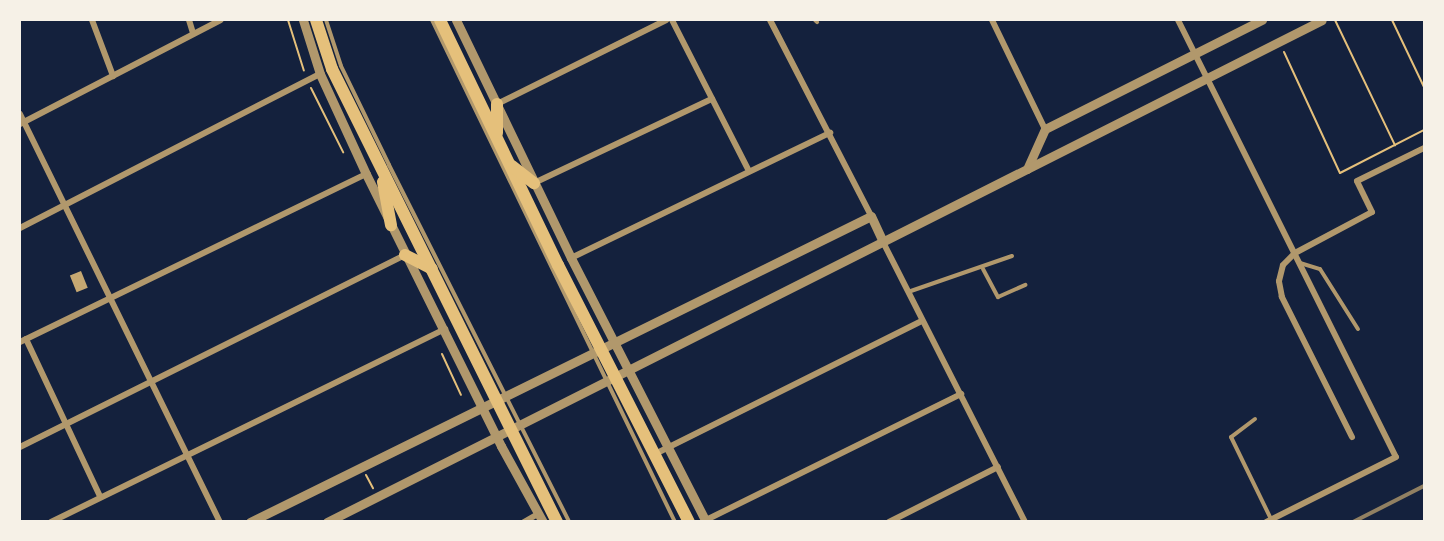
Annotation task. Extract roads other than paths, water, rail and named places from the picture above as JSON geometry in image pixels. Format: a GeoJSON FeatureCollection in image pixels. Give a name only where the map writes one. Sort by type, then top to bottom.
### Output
{"type":"FeatureCollection","features":[{"type":"Feature","properties":{"kind":"highway"},"geometry":{"type":"LineString","coordinates":[[316,20],[332,69],[432,269],[502,400],[557,522]]}},
{"type":"Feature","properties":{"kind":"highway"},"geometry":{"type":"LineString","coordinates":[[440,20],[597,353],[610,379],[661,451],[689,522]]}},
{"type":"Feature","properties":{"kind":"highway"},"geometry":{"type":"LineString","coordinates":[[497,104],[497,137]]}},
{"type":"Feature","properties":{"kind":"highway"},"geometry":{"type":"LineString","coordinates":[[509,164],[534,183]]}},
{"type":"Feature","properties":{"kind":"highway"},"geometry":{"type":"LineString","coordinates":[[381,169],[391,225]]}},
{"type":"Feature","properties":{"kind":"highway"},"geometry":{"type":"LineString","coordinates":[[405,255],[432,269]]}},
{"type":"Feature","properties":{"kind":"street"},"geometry":{"type":"LineString","coordinates":[[92,20],[112,76]]}},
{"type":"Feature","properties":{"kind":"street"},"geometry":{"type":"LineString","coordinates":[[189,20],[194,33]]}},
{"type":"Feature","properties":{"kind":"street"},"geometry":{"type":"LineString","coordinates":[[21,123],[221,20]]}},
{"type":"Feature","properties":{"kind":"street"},"geometry":{"type":"LineString","coordinates":[[303,20],[320,74],[366,174],[405,255],[445,329],[495,434],[540,518],[524,522]]}},
{"type":"Feature","properties":{"kind":"street"},"geometry":{"type":"LineString","coordinates":[[456,20],[534,183],[628,370],[661,451],[705,521],[961,394]]}},
{"type":"Feature","properties":{"kind":"street"},"geometry":{"type":"LineString","coordinates":[[497,104],[666,20]]}},
{"type":"Feature","properties":{"kind":"street"},"geometry":{"type":"LineString","coordinates":[[672,20],[749,171]]}},
{"type":"Feature","properties":{"kind":"street"},"geometry":{"type":"LineString","coordinates":[[770,20],[830,133],[922,321],[1025,522]]}},
{"type":"Feature","properties":{"kind":"street"},"geometry":{"type":"LineString","coordinates":[[992,20],[1045,129]]}},
{"type":"Feature","properties":{"kind":"street"},"geometry":{"type":"LineString","coordinates":[[1178,20],[1396,456],[1268,520]]}},
{"type":"Feature","properties":{"kind":"street"},"geometry":{"type":"LineString","coordinates":[[1027,169],[1045,129],[1262,20]]}},
{"type":"Feature","properties":{"kind":"street"},"geometry":{"type":"LineString","coordinates":[[327,522],[495,434],[628,370],[1322,20]]}},
{"type":"Feature","properties":{"kind":"street"},"geometry":{"type":"LineString","coordinates":[[20,228],[320,74]]}},
{"type":"Feature","properties":{"kind":"street"},"geometry":{"type":"LineString","coordinates":[[534,183],[712,99]]}},
{"type":"Feature","properties":{"kind":"street"},"geometry":{"type":"LineString","coordinates":[[20,114],[21,123],[188,452],[220,522]]}},
{"type":"Feature","properties":{"kind":"street"},"geometry":{"type":"LineString","coordinates":[[571,258],[830,133]]}},
{"type":"Feature","properties":{"kind":"street"},"geometry":{"type":"LineString","coordinates":[[1352,437],[1282,297],[1279,281],[1283,265],[1295,254],[1372,212],[1357,181],[1425,148]]}},
{"type":"Feature","properties":{"kind":"street"},"geometry":{"type":"LineString","coordinates":[[100,496],[66,423],[23,341],[366,174]]}},
{"type":"Feature","properties":{"kind":"street"},"geometry":{"type":"LineString","coordinates":[[250,522],[502,400],[871,216]]}},
{"type":"Feature","properties":{"kind":"street"},"geometry":{"type":"LineString","coordinates":[[20,447],[405,255]]}},
{"type":"Feature","properties":{"kind":"street"},"geometry":{"type":"LineString","coordinates":[[661,451],[922,321]]}},
{"type":"Feature","properties":{"kind":"street"},"geometry":{"type":"LineString","coordinates":[[51,522],[188,452],[445,329]]}},
{"type":"Feature","properties":{"kind":"street"},"geometry":{"type":"LineString","coordinates":[[889,522],[998,467]]}},
{"type":"Feature","properties":{"kind":"lane"},"geometry":{"type":"LineString","coordinates":[[326,20],[342,66],[502,400]]}},
{"type":"Feature","properties":{"kind":"lane"},"geometry":{"type":"LineString","coordinates":[[432,20],[597,353]]}},
{"type":"Feature","properties":{"kind":"lane"},"geometry":{"type":"LineString","coordinates":[[908,292],[983,269],[1012,256]]}},
{"type":"Feature","properties":{"kind":"lane"},"geometry":{"type":"LineString","coordinates":[[1300,263],[1320,269],[1358,328]]}},
{"type":"Feature","properties":{"kind":"lane"},"geometry":{"type":"LineString","coordinates":[[983,269],[998,297],[1025,285]]}},
{"type":"Feature","properties":{"kind":"lane"},"geometry":{"type":"LineString","coordinates":[[610,379],[675,522]]}},
{"type":"Feature","properties":{"kind":"lane"},"geometry":{"type":"LineString","coordinates":[[1255,419],[1231,437],[1268,520]]}},
{"type":"Feature","properties":{"kind":"lane"},"geometry":{"type":"LineString","coordinates":[[514,425],[569,522]]}},
{"type":"Feature","properties":{"kind":"railway"},"geometry":{"type":"LineString","coordinates":[[1353,522],[1424,486]]}}]}
